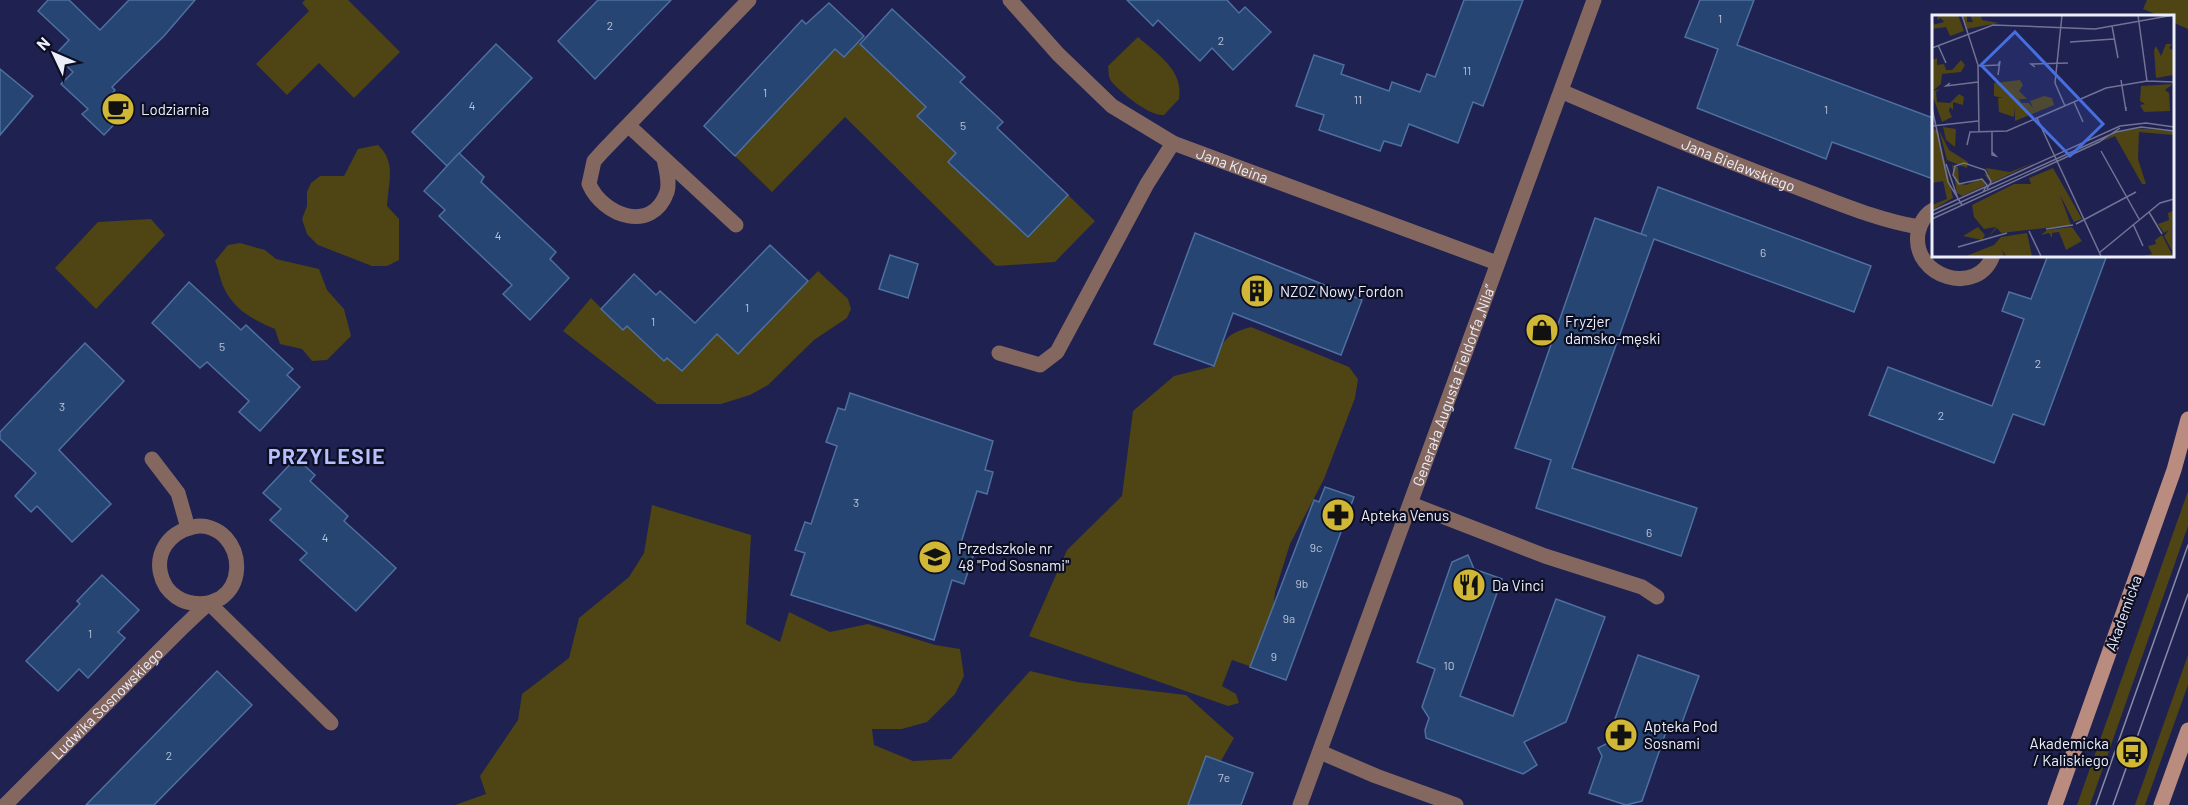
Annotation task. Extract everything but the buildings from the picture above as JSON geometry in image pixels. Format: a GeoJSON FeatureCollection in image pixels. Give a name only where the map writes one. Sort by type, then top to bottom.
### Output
{"type":"FeatureCollection","features":[{"type":"Feature","properties":{"kind":"street"},"geometry":{"type":"LineString","coordinates":[[664,159],[668,186],[657,206],[633,217],[617,214],[603,205],[589,184],[589,173],[603,151],[749,0]]}},
{"type":"Feature","properties":{"kind":"street","name":"Jana Kleina"},"geometry":{"type":"LineString","coordinates":[[1010,0],[1058,54],[1112,106],[1173,143],[1497,263]]}},
{"type":"Feature","properties":{"kind":"street","name":"Generała Augusta Fieldorfa „Nila”"},"geometry":{"type":"LineString","coordinates":[[1300,805],[1497,263],[1563,92],[1594,0]]}},
{"type":"Feature","properties":{"kind":"street","name":"Jana Bielawskiego"},"geometry":{"type":"LineString","coordinates":[[1563,92],[1744,169],[1857,211],[1895,223],[1919,227]]}},
{"type":"Feature","properties":{"kind":"street"},"geometry":{"type":"LineString","coordinates":[[629,126],[736,225]]}},
{"type":"Feature","properties":{"kind":"street"},"geometry":{"type":"LineString","coordinates":[[999,353],[1040,365],[1057,352],[1147,184],[1173,143]]}},
{"type":"Feature","properties":{"kind":"street"},"geometry":{"type":"LineString","coordinates":[[1932,211],[1927,214],[1919,227],[1917,241],[1920,256],[1929,268],[1941,276],[1955,280],[1970,278],[1982,271],[1992,256]]}},
{"type":"Feature","properties":{"kind":"street","name":"Akademicka"},"geometry":{"type":"LineString","coordinates":[[2055,805],[2174,470],[2188,419]]}},
{"type":"Feature","properties":{"kind":"street"},"geometry":{"type":"LineString","coordinates":[[152,459],[178,493],[188,528],[180,530],[164,547],[159,565],[161,578],[170,593],[185,602],[209,603],[331,723]]}},
{"type":"Feature","properties":{"kind":"street"},"geometry":{"type":"LineString","coordinates":[[1411,504],[1545,556],[1642,588],[1658,597]]}},
{"type":"Feature","properties":{"kind":"street","name":"Ludwika Sosnowskiego"},"geometry":{"type":"LineString","coordinates":[[5,805],[209,603],[221,597],[229,589],[236,577],[238,563],[232,545],[224,535],[200,526],[188,528]]}},
{"type":"Feature","properties":{"kind":"street"},"geometry":{"type":"LineString","coordinates":[[2162,805],[2188,730]]}},
{"type":"Feature","properties":{"kind":"street"},"geometry":{"type":"LineString","coordinates":[[1320,752],[1376,776],[1456,805]]}},
{"type":"Feature","properties":{"kind":"shaded area"},"geometry":{"type":"Polygon","coordinates":[[[305,0],[348,0],[400,52],[354,98],[319,63],[287,95],[256,64],[309,11],[302,3],[305,0]]]}},
{"type":"Feature","properties":{"kind":"shaded area"},"geometry":{"type":"Polygon","coordinates":[[[2147,0],[2188,0],[2188,29],[2173,22],[2173,15],[2158,15],[2143,9],[2147,0]]]}},
{"type":"Feature","properties":{"kind":"shaded area"},"geometry":{"type":"Polygon","coordinates":[[[1138,37],[1168,63],[1177,79],[1179,99],[1164,115],[1151,112],[1136,103],[1115,86],[1109,77],[1108,66],[1138,37]]]}},
{"type":"Feature","properties":{"kind":"shaded area"},"geometry":{"type":"Polygon","coordinates":[[[858,42],[926,107],[918,116],[956,153],[949,162],[1027,237],[1068,195],[1095,221],[1055,262],[996,266],[845,117],[772,192],[735,156],[835,49],[844,57],[858,42]]]}},
{"type":"Feature","properties":{"kind":"shaded area"},"geometry":{"type":"Polygon","coordinates":[[[378,145],[388,159],[390,181],[387,206],[399,219],[399,260],[387,266],[372,266],[318,245],[307,234],[302,219],[311,183],[320,176],[344,176],[358,149],[378,145]]]}},
{"type":"Feature","properties":{"kind":"shaded area"},"geometry":{"type":"Polygon","coordinates":[[[151,219],[165,235],[96,309],[55,268],[98,222],[151,219]]]}},
{"type":"Feature","properties":{"kind":"shaded area"},"geometry":{"type":"Polygon","coordinates":[[[240,243],[265,250],[276,259],[319,269],[327,290],[344,309],[351,336],[327,360],[312,361],[302,349],[280,344],[275,329],[245,313],[228,296],[215,261],[228,245],[240,243]]]}},
{"type":"Feature","properties":{"kind":"shaded area"},"geometry":{"type":"Polygon","coordinates":[[[818,271],[848,299],[851,309],[847,318],[814,340],[768,385],[750,395],[721,404],[657,404],[563,331],[591,298],[623,330],[627,326],[664,361],[667,358],[682,371],[717,334],[738,354],[818,271]]]}},
{"type":"Feature","properties":{"kind":"shaded area"},"geometry":{"type":"Polygon","coordinates":[[[1251,327],[1349,367],[1358,379],[1355,398],[1324,479],[1290,544],[1275,592],[1272,622],[1252,667],[1232,660],[1222,686],[1236,694],[1239,703],[1228,706],[1029,636],[1067,550],[1122,496],[1133,411],[1174,376],[1214,366],[1226,340],[1235,333],[1251,327]]]}},
{"type":"Feature","properties":{"kind":"shaded area"},"geometry":{"type":"Polygon","coordinates":[[[2188,491],[2188,526],[2090,805],[2077,805],[2188,491]]]}},
{"type":"Feature","properties":{"kind":"shaded area"},"geometry":{"type":"Polygon","coordinates":[[[652,505],[751,535],[746,624],[780,642],[789,612],[830,632],[868,624],[935,645],[960,649],[964,676],[955,694],[927,722],[902,729],[872,729],[874,745],[913,761],[951,759],[1030,671],[1077,682],[1186,695],[1234,738],[1196,805],[455,805],[486,794],[480,776],[518,720],[522,694],[569,658],[579,618],[629,577],[644,553],[652,505]]]}},
{"type":"Feature","properties":{"kind":"shaded area"},"geometry":{"type":"Polygon","coordinates":[[[2188,655],[2188,685],[2145,805],[2135,805],[2188,655]]]}},
{"type":"Feature","properties":{"kind":"tram line"},"geometry":{"type":"LineString","coordinates":[[2096,805],[2188,545]]}},
{"type":"Feature","properties":{"kind":"tram line"},"geometry":{"type":"LineString","coordinates":[[2113,805],[2188,594]]}},
{"type":"Feature","properties":{"kind":"place","name":"Lodziarnia"},"geometry":{"type":"Point","coordinates":[118,109]}},
{"type":"Feature","properties":{"kind":"place","name":"NZOZ Nowy Fordon"},"geometry":{"type":"Point","coordinates":[1257,291]}},
{"type":"Feature","properties":{"kind":"place","name":"Fryzjer damsko-męski"},"geometry":{"type":"Point","coordinates":[1542,330]}},
{"type":"Feature","properties":{"kind":"place","name":"Apteka Venus"},"geometry":{"type":"Point","coordinates":[1338,515]}},
{"type":"Feature","properties":{"kind":"place","name":"Przedszkole nr 48 \"Pod Sosnami\""},"geometry":{"type":"Point","coordinates":[935,557]}},
{"type":"Feature","properties":{"kind":"place","name":"Da Vinci"},"geometry":{"type":"Point","coordinates":[1469,585]}},
{"type":"Feature","properties":{"kind":"place","name":"Apteka Pod Sosnami"},"geometry":{"type":"Point","coordinates":[1621,735]}},
{"type":"Feature","properties":{"kind":"place","name":"Akademicka / Kaliskiego"},"geometry":{"type":"Point","coordinates":[2132,752]}},
{"type":"Feature","properties":{"kind":"district","name":"PRZYLESIE"},"geometry":{"type":"Point","coordinates":[327,455]}}]}
